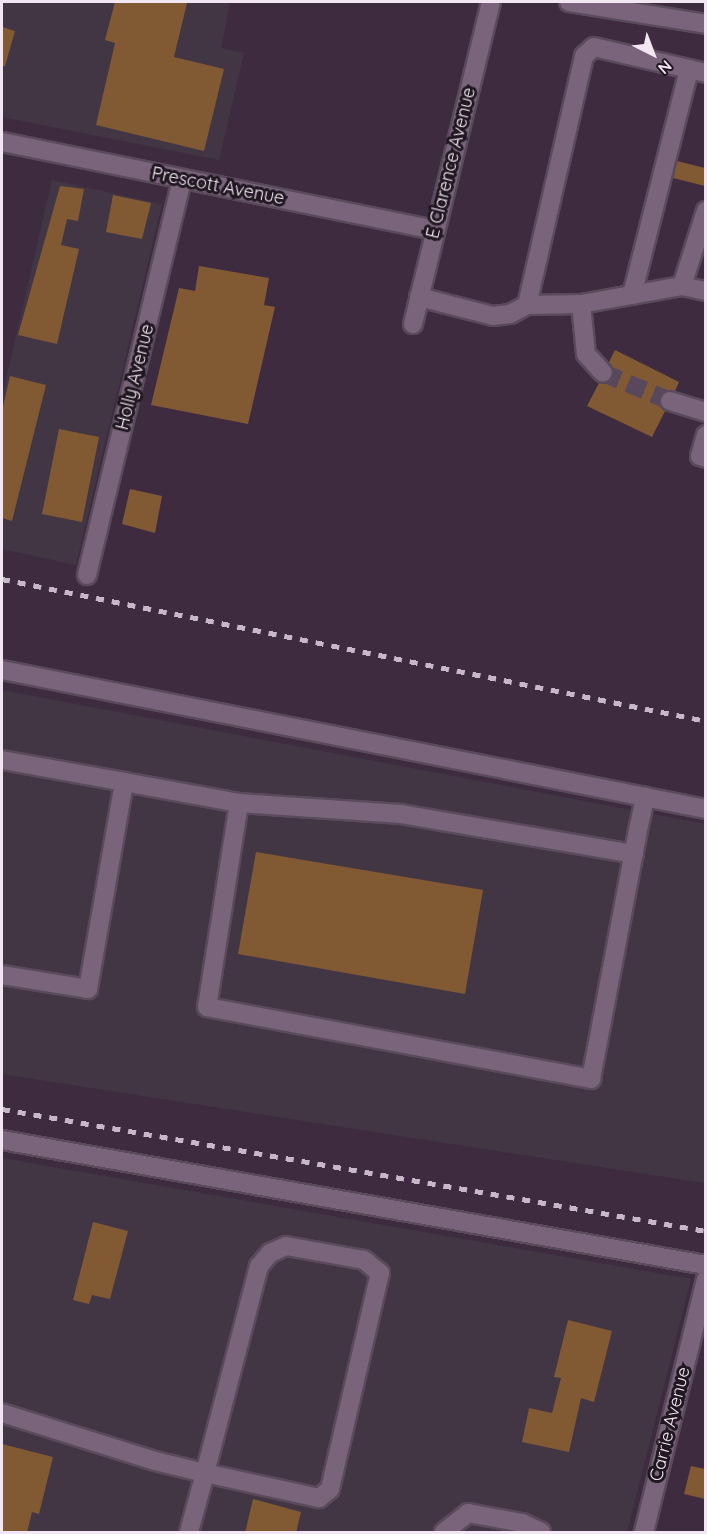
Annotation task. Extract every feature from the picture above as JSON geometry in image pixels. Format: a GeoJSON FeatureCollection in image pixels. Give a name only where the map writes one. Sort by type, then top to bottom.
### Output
{"type":"FeatureCollection","features":[{"type":"Feature","properties":{"kind":"street","name":"E Clarence Avenue"},"geometry":{"type":"LineString","coordinates":[[413,324],[491,2]]}},
{"type":"Feature","properties":{"kind":"street"},"geometry":{"type":"LineString","coordinates":[[569,2],[705,24]]}},
{"type":"Feature","properties":{"kind":"street"},"geometry":{"type":"LineString","coordinates":[[527,305],[584,56],[594,47],[697,71],[632,295]]}},
{"type":"Feature","properties":{"kind":"street","name":"Prescott Avenue"},"geometry":{"type":"LineString","coordinates":[[2,142],[435,230]]}},
{"type":"Feature","properties":{"kind":"street","name":"Holly Avenue"},"geometry":{"type":"LineString","coordinates":[[87,575],[183,179]]}},
{"type":"Feature","properties":{"kind":"street"},"geometry":{"type":"LineString","coordinates":[[682,286],[705,211]]}},
{"type":"Feature","properties":{"kind":"street"},"geometry":{"type":"LineString","coordinates":[[418,297],[493,316],[510,314],[527,305],[581,304],[682,286],[705,291]]}},
{"type":"Feature","properties":{"kind":"street"},"geometry":{"type":"LineString","coordinates":[[581,304],[586,354],[603,373]]}},
{"type":"Feature","properties":{"kind":"street"},"geometry":{"type":"LineString","coordinates":[[670,401],[705,412]]}},
{"type":"Feature","properties":{"kind":"street"},"geometry":{"type":"LineString","coordinates":[[705,435],[700,456],[705,458]]}},
{"type":"Feature","properties":{"kind":"street"},"geometry":{"type":"LineString","coordinates":[[2,670],[705,809]]}},
{"type":"Feature","properties":{"kind":"street"},"geometry":{"type":"LineString","coordinates":[[2,760],[239,803],[401,814],[634,854]]}},
{"type":"Feature","properties":{"kind":"street"},"geometry":{"type":"LineString","coordinates":[[2,975],[88,989],[124,782]]}},
{"type":"Feature","properties":{"kind":"street"},"geometry":{"type":"LineString","coordinates":[[239,803],[207,1007],[591,1079],[645,797]]}},
{"type":"Feature","properties":{"kind":"street"},"geometry":{"type":"LineString","coordinates":[[2,1140],[705,1265]]}},
{"type":"Feature","properties":{"kind":"street"},"geometry":{"type":"LineString","coordinates":[[2,1413],[205,1473],[319,1498],[330,1489],[380,1273],[364,1260],[286,1246],[270,1253],[259,1266],[205,1473],[189,1533]]}},
{"type":"Feature","properties":{"kind":"street","name":"Carrie Avenue"},"geometry":{"type":"LineString","coordinates":[[644,1533],[705,1280]]}},
{"type":"Feature","properties":{"kind":"street"},"geometry":{"type":"LineString","coordinates":[[444,1533],[468,1513],[522,1523],[541,1533]]}},
{"type":"Feature","properties":{"kind":"shaded area"},"geometry":{"type":"Polygon","coordinates":[[[2,2],[230,2],[221,48],[244,53],[219,160],[2,117],[2,2]]]}},
{"type":"Feature","properties":{"kind":"shaded area"},"geometry":{"type":"Polygon","coordinates":[[[52,180],[162,204],[76,565],[2,549],[2,397],[52,180]]]}},
{"type":"Feature","properties":{"kind":"shaded area"},"geometry":{"type":"Polygon","coordinates":[[[2,690],[705,824],[704,1183],[2,1074],[2,690]]]}},
{"type":"Feature","properties":{"kind":"shaded area"},"geometry":{"type":"Polygon","coordinates":[[[2,1158],[691,1279],[627,1532],[2,1532],[2,1158]]]}},
{"type":"Feature","properties":{"kind":"building"},"geometry":{"type":"Polygon","coordinates":[[[115,2],[187,3],[174,57],[224,69],[204,151],[96,125],[115,43],[105,40],[115,2]]]}},
{"type":"Feature","properties":{"kind":"building"},"geometry":{"type":"Polygon","coordinates":[[[2,27],[15,31],[5,66],[2,66],[2,27]]]}},
{"type":"Feature","properties":{"kind":"building"},"geometry":{"type":"Polygon","coordinates":[[[677,161],[705,168],[705,186],[673,178],[677,161]]]}},
{"type":"Feature","properties":{"kind":"building"},"geometry":{"type":"Polygon","coordinates":[[[60,186],[84,189],[78,221],[67,219],[61,245],[79,249],[57,344],[18,335],[60,186]]]}},
{"type":"Feature","properties":{"kind":"building"},"geometry":{"type":"Polygon","coordinates":[[[113,195],[151,203],[142,239],[106,232],[113,195]]]}},
{"type":"Feature","properties":{"kind":"building"},"geometry":{"type":"Polygon","coordinates":[[[199,266],[269,278],[264,305],[275,307],[248,424],[151,405],[179,288],[195,291],[199,266]]]}},
{"type":"Feature","properties":{"kind":"building"},"geometry":{"type":"Polygon","coordinates":[[[615,350],[679,382],[675,391],[667,390],[659,397],[665,411],[652,437],[587,406],[599,383],[606,384],[613,377],[609,362],[615,350]]]}},
{"type":"Feature","properties":{"kind":"building"},"geometry":{"type":"Polygon","coordinates":[[[10,376],[46,385],[12,521],[2,518],[2,411],[10,376]]]}},
{"type":"Feature","properties":{"kind":"building"},"geometry":{"type":"Polygon","coordinates":[[[59,429],[99,437],[82,522],[42,514],[59,429]]]}},
{"type":"Feature","properties":{"kind":"building"},"geometry":{"type":"Polygon","coordinates":[[[130,489],[162,496],[155,533],[122,524],[130,489]]]}},
{"type":"Feature","properties":{"kind":"building"},"geometry":{"type":"Polygon","coordinates":[[[256,852],[483,890],[465,994],[238,954],[256,852]]]}},
{"type":"Feature","properties":{"kind":"building"},"geometry":{"type":"Polygon","coordinates":[[[93,1222],[128,1231],[110,1299],[92,1295],[89,1304],[73,1300],[93,1222]]]}},
{"type":"Feature","properties":{"kind":"building"},"geometry":{"type":"Polygon","coordinates":[[[568,1320],[612,1331],[594,1402],[581,1398],[569,1452],[522,1442],[529,1408],[552,1413],[561,1378],[554,1377],[568,1320]]]}},
{"type":"Feature","properties":{"kind":"building"},"geometry":{"type":"Polygon","coordinates":[[[2,1444],[53,1457],[39,1514],[32,1512],[27,1533],[2,1533],[2,1444]]]}},
{"type":"Feature","properties":{"kind":"building"},"geometry":{"type":"Polygon","coordinates":[[[691,1466],[705,1469],[705,1499],[684,1494],[691,1466]]]}},
{"type":"Feature","properties":{"kind":"building"},"geometry":{"type":"Polygon","coordinates":[[[253,1499],[301,1512],[296,1533],[245,1533],[253,1499]]]}},
{"type":"Feature","properties":{"kind":"tunnel"},"geometry":{"type":"LineString","coordinates":[[603,373],[670,401]]}},
{"type":"Feature","properties":{"kind":"railway"},"geometry":{"type":"LineString","coordinates":[[2,579],[706,721]]}},
{"type":"Feature","properties":{"kind":"railway"},"geometry":{"type":"LineString","coordinates":[[2,1109],[706,1231]]}}]}
